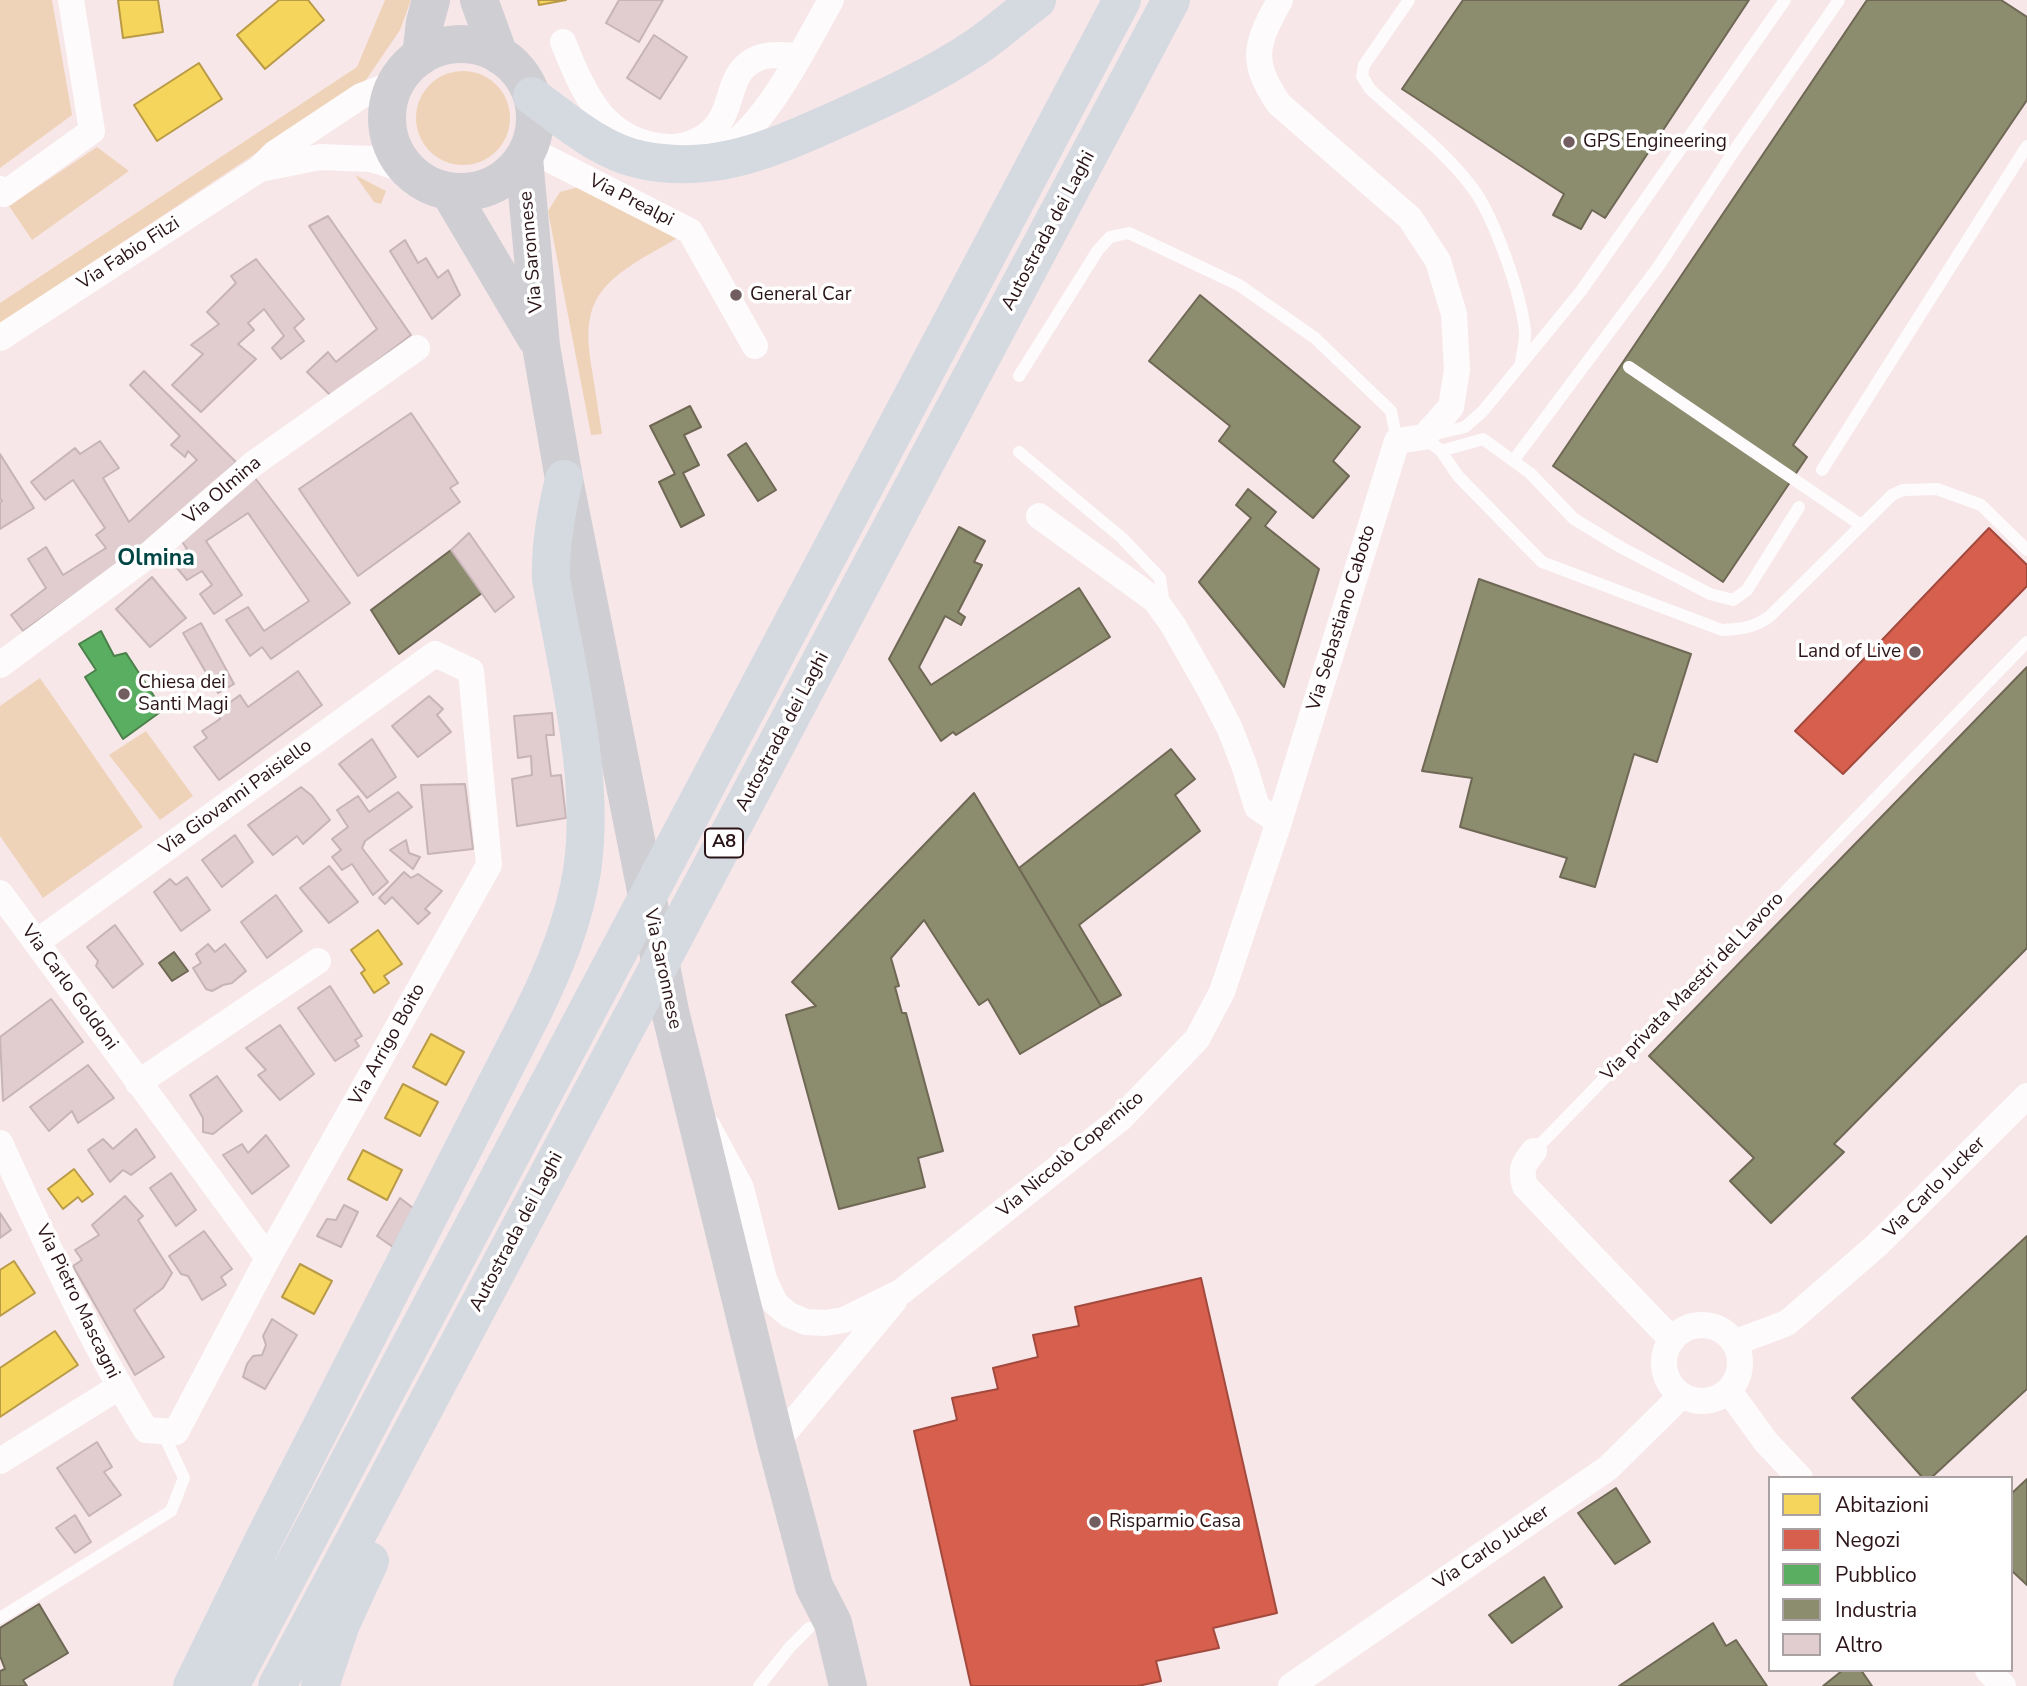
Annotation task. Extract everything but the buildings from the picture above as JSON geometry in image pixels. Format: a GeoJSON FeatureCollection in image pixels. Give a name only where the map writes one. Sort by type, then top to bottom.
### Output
{"type":"FeatureCollection","features":[{"type":"Feature","properties":{"kind":"highway"},"geometry":{"type":"LineString","coordinates":[[532,96],[607,147],[642,160],[695,165],[737,159],[777,146],[910,86],[978,46],[1037,0]]}},
{"type":"Feature","properties":{"kind":"highway","name":"A8"},"geometry":{"type":"LineString","coordinates":[[230,1686],[1122,0]]}},
{"type":"Feature","properties":{"kind":"highway","name":"Autostrada dei Laghi"},"geometry":{"type":"LineString","coordinates":[[277,1686],[1171,0]]}},
{"type":"Feature","properties":{"kind":"highway"},"geometry":{"type":"LineString","coordinates":[[192,1686],[266,1535],[533,1012],[551,975],[575,903],[582,869],[585,791],[580,745],[551,579],[553,528],[564,479]]}},
{"type":"Feature","properties":{"kind":"highway"},"geometry":{"type":"LineString","coordinates":[[320,1686],[341,1624],[530,1222],[542,1185]]}},
{"type":"Feature","properties":{"kind":"main road"},"geometry":{"type":"LineString","coordinates":[[408,170],[395,151],[388,128],[388,104],[409,69],[431,0]]}},
{"type":"Feature","properties":{"kind":"main road","name":"Via Saronnese"},"geometry":{"type":"LineString","coordinates":[[479,0],[499,55]]}},
{"type":"Feature","properties":{"kind":"main road","name":"Via Saronnese"},"geometry":{"type":"LineString","coordinates":[[408,170],[423,183],[449,191],[481,190],[501,181],[518,166],[533,137],[536,117],[532,96],[516,67],[488,49],[466,44],[443,47],[409,69]]}},
{"type":"Feature","properties":{"kind":"main road","name":"Via Saronnese"},"geometry":{"type":"LineString","coordinates":[[526,154],[541,346],[564,479],[670,1011],[776,1443],[814,1586],[833,1623],[848,1686]]}},
{"type":"Feature","properties":{"kind":"main road","name":"Via Saronnese"},"geometry":{"type":"LineString","coordinates":[[449,191],[541,346]]}},
{"type":"Feature","properties":{"kind":"main road","name":"Via Saronnese"},"geometry":{"type":"LineString","coordinates":[[814,1586],[809,1628],[822,1686]]}},
{"type":"Feature","properties":{"kind":"street"},"geometry":{"type":"LineString","coordinates":[[2,191],[92,131],[71,0]]}},
{"type":"Feature","properties":{"kind":"street"},"geometry":{"type":"LineString","coordinates":[[695,165],[729,149],[768,106],[831,0]]}},
{"type":"Feature","properties":{"kind":"street"},"geometry":{"type":"LineString","coordinates":[[1280,0],[1268,22],[1259,50],[1258,64],[1264,83],[1279,104],[1410,218],[1438,261],[1454,314],[1457,370],[1451,407],[1432,444],[1397,441]]}},
{"type":"Feature","properties":{"kind":"street"},"geometry":{"type":"LineString","coordinates":[[563,42],[588,99],[615,130],[654,146],[681,147],[707,136],[720,121],[736,80],[745,65],[758,57],[774,54],[799,56]]}},
{"type":"Feature","properties":{"kind":"street","name":"Via Fabio Filzi"},"geometry":{"type":"LineString","coordinates":[[0,338],[258,170],[275,153],[361,96],[409,69]]}},
{"type":"Feature","properties":{"kind":"street","name":"Via Prealpi"},"geometry":{"type":"LineString","coordinates":[[526,154],[690,230],[755,346]]}},
{"type":"Feature","properties":{"kind":"street","name":"Via Fabio Filzi"},"geometry":{"type":"LineString","coordinates":[[258,170],[320,157],[371,159],[408,170]]}},
{"type":"Feature","properties":{"kind":"street","name":"Via Olmina"},"geometry":{"type":"LineString","coordinates":[[0,665],[146,556],[253,464],[417,348]]}},
{"type":"Feature","properties":{"kind":"street","name":"Via Sebastiano Caboto"},"geometry":{"type":"LineString","coordinates":[[1279,822],[1397,441]]}},
{"type":"Feature","properties":{"kind":"street"},"geometry":{"type":"LineString","coordinates":[[1040,516],[1155,600],[1210,690],[1230,729],[1257,807],[1279,822]]}},
{"type":"Feature","properties":{"kind":"street","name":"Via Giovanni Paisiello"},"geometry":{"type":"LineString","coordinates":[[37,942],[435,654]]}},
{"type":"Feature","properties":{"kind":"street","name":"Via Arrigo Boito"},"geometry":{"type":"LineString","coordinates":[[169,1431],[489,864],[471,671],[435,654]]}},
{"type":"Feature","properties":{"kind":"street","name":"Via Niccolò Copernico"},"geometry":{"type":"LineString","coordinates":[[776,1443],[901,1292],[1121,1118],[1197,1039],[1222,992],[1279,822]]}},
{"type":"Feature","properties":{"kind":"street","name":"Via Carlo Goldoni"},"geometry":{"type":"LineString","coordinates":[[0,893],[268,1258]]}},
{"type":"Feature","properties":{"kind":"street"},"geometry":{"type":"LineString","coordinates":[[138,1083],[318,961]]}},
{"type":"Feature","properties":{"kind":"street","name":"Via Carlo Jucker"},"geometry":{"type":"LineString","coordinates":[[1734,1343],[1787,1323],[1877,1245],[2027,1096]]}},
{"type":"Feature","properties":{"kind":"street","name":"Via Niccolò Copernico"},"geometry":{"type":"LineString","coordinates":[[693,1098],[741,1188],[764,1279],[775,1303],[789,1315],[806,1322],[825,1323],[844,1320],[901,1292]]}},
{"type":"Feature","properties":{"kind":"street","name":"Via Pietro Mascagni"},"geometry":{"type":"LineString","coordinates":[[0,1143],[119,1387],[146,1430],[169,1431]]}},
{"type":"Feature","properties":{"kind":"street","name":"Via privata Maestri del Lavoro"},"geometry":{"type":"LineString","coordinates":[[1534,1151],[1522,1165],[1521,1174],[1525,1186],[1672,1340]]}},
{"type":"Feature","properties":{"kind":"street"},"geometry":{"type":"LineString","coordinates":[[1692,1326],[1716,1327],[1734,1343],[1740,1368],[1729,1391],[1718,1398],[1706,1402],[1681,1396],[1665,1375],[1664,1362],[1672,1340],[1681,1331],[1692,1326]]}},
{"type":"Feature","properties":{"kind":"street"},"geometry":{"type":"LineString","coordinates":[[0,1461],[119,1387]]}},
{"type":"Feature","properties":{"kind":"street"},"geometry":{"type":"LineString","coordinates":[[1729,1391],[1766,1442],[1798,1476]]}},
{"type":"Feature","properties":{"kind":"street","name":"Via Carlo Jucker"},"geometry":{"type":"LineString","coordinates":[[1291,1686],[1608,1468],[1681,1396]]}},
{"type":"Feature","properties":{"kind":"street"},"geometry":{"type":"LineString","coordinates":[[1990,1672],[2003,1686]]}},
{"type":"Feature","properties":{"kind":"lane"},"geometry":{"type":"LineString","coordinates":[[1409,0],[1364,65],[1362,76],[1370,89],[1436,149],[1472,187],[1507,260],[1525,333],[1521,363]]}},
{"type":"Feature","properties":{"kind":"lane"},"geometry":{"type":"LineString","coordinates":[[1432,444],[1465,427],[1483,411],[1581,291],[1786,0]]}},
{"type":"Feature","properties":{"kind":"lane"},"geometry":{"type":"LineString","coordinates":[[1513,461],[1658,267],[1734,151],[1839,0]]}},
{"type":"Feature","properties":{"kind":"lane"},"geometry":{"type":"LineString","coordinates":[[1822,470],[2027,146]]}},
{"type":"Feature","properties":{"kind":"lane"},"geometry":{"type":"LineString","coordinates":[[1019,376],[1098,250],[1110,237],[1129,233],[1239,285],[1315,338],[1391,411],[1397,441]]}},
{"type":"Feature","properties":{"kind":"lane"},"geometry":{"type":"LineString","coordinates":[[1629,367],[1861,525]]}},
{"type":"Feature","properties":{"kind":"lane"},"geometry":{"type":"LineString","coordinates":[[1432,444],[1483,439],[1530,473],[1574,519],[1622,548],[1710,594],[1733,600],[1747,590],[1799,507]]}},
{"type":"Feature","properties":{"kind":"lane"},"geometry":{"type":"LineString","coordinates":[[1432,444],[1458,476],[1542,562],[1722,630],[1744,629],[1769,617],[1879,507],[1892,495],[1903,490],[1937,489],[1981,505],[2027,550]]}},
{"type":"Feature","properties":{"kind":"lane"},"geometry":{"type":"LineString","coordinates":[[1019,452],[1122,538],[1160,578],[1165,614]]}},
{"type":"Feature","properties":{"kind":"lane","name":"Via privata Maestri del Lavoro"},"geometry":{"type":"LineString","coordinates":[[1534,1151],[2027,642]]}},
{"type":"Feature","properties":{"kind":"lane"},"geometry":{"type":"LineString","coordinates":[[0,1618],[171,1511],[184,1478],[169,1431]]}},
{"type":"Feature","properties":{"kind":"lane"},"geometry":{"type":"LineString","coordinates":[[759,1686],[809,1628]]}},
{"type":"Feature","properties":{"kind":"shaded area"},"geometry":{"type":"Polygon","coordinates":[[[0,0],[52,0],[72,115],[0,168],[0,0]]]}},
{"type":"Feature","properties":{"kind":"shaded area"},"geometry":{"type":"Polygon","coordinates":[[[385,0],[411,0],[400,30],[366,80],[0,324],[0,303],[357,67],[385,0]]]}},
{"type":"Feature","properties":{"kind":"shaded area"},"geometry":{"type":"Polygon","coordinates":[[[463,71],[481,75],[496,85],[506,100],[510,118],[506,136],[496,151],[481,161],[463,165],[445,161],[430,151],[420,136],[416,118],[420,100],[430,85],[445,75],[463,71]]]}},
{"type":"Feature","properties":{"kind":"shaded area"},"geometry":{"type":"Polygon","coordinates":[[[97,147],[129,171],[32,240],[9,206],[97,147]]]}},
{"type":"Feature","properties":{"kind":"shaded area"},"geometry":{"type":"Polygon","coordinates":[[[355,175],[386,191],[381,204],[374,202],[355,175]]]}},
{"type":"Feature","properties":{"kind":"shaded area"},"geometry":{"type":"Polygon","coordinates":[[[579,187],[679,237],[619,274],[598,296],[588,333],[602,434],[591,435],[548,211],[560,192],[579,187]]]}},
{"type":"Feature","properties":{"kind":"shaded area"},"geometry":{"type":"Polygon","coordinates":[[[40,678],[143,827],[43,898],[0,836],[0,706],[40,678]]]}},
{"type":"Feature","properties":{"kind":"shaded area"},"geometry":{"type":"Polygon","coordinates":[[[146,731],[193,796],[160,820],[109,755],[146,731]]]}},
{"type":"Feature","properties":{"kind":"place","name":"GPS Engineering"},"geometry":{"type":"Point","coordinates":[1569,142]}},
{"type":"Feature","properties":{"kind":"place","name":"General Car"},"geometry":{"type":"Point","coordinates":[736,295]}},
{"type":"Feature","properties":{"kind":"place","name":"Land of Live"},"geometry":{"type":"Point","coordinates":[1915,652]}},
{"type":"Feature","properties":{"kind":"place","name":"Chiesa dei Santi Magi"},"geometry":{"type":"Point","coordinates":[124,694]}},
{"type":"Feature","properties":{"kind":"place","name":"Risparmio Casa"},"geometry":{"type":"Point","coordinates":[1095,1522]}},
{"type":"Feature","properties":{"kind":"district","name":"Olmina"},"geometry":{"type":"Point","coordinates":[156,559]}}]}
